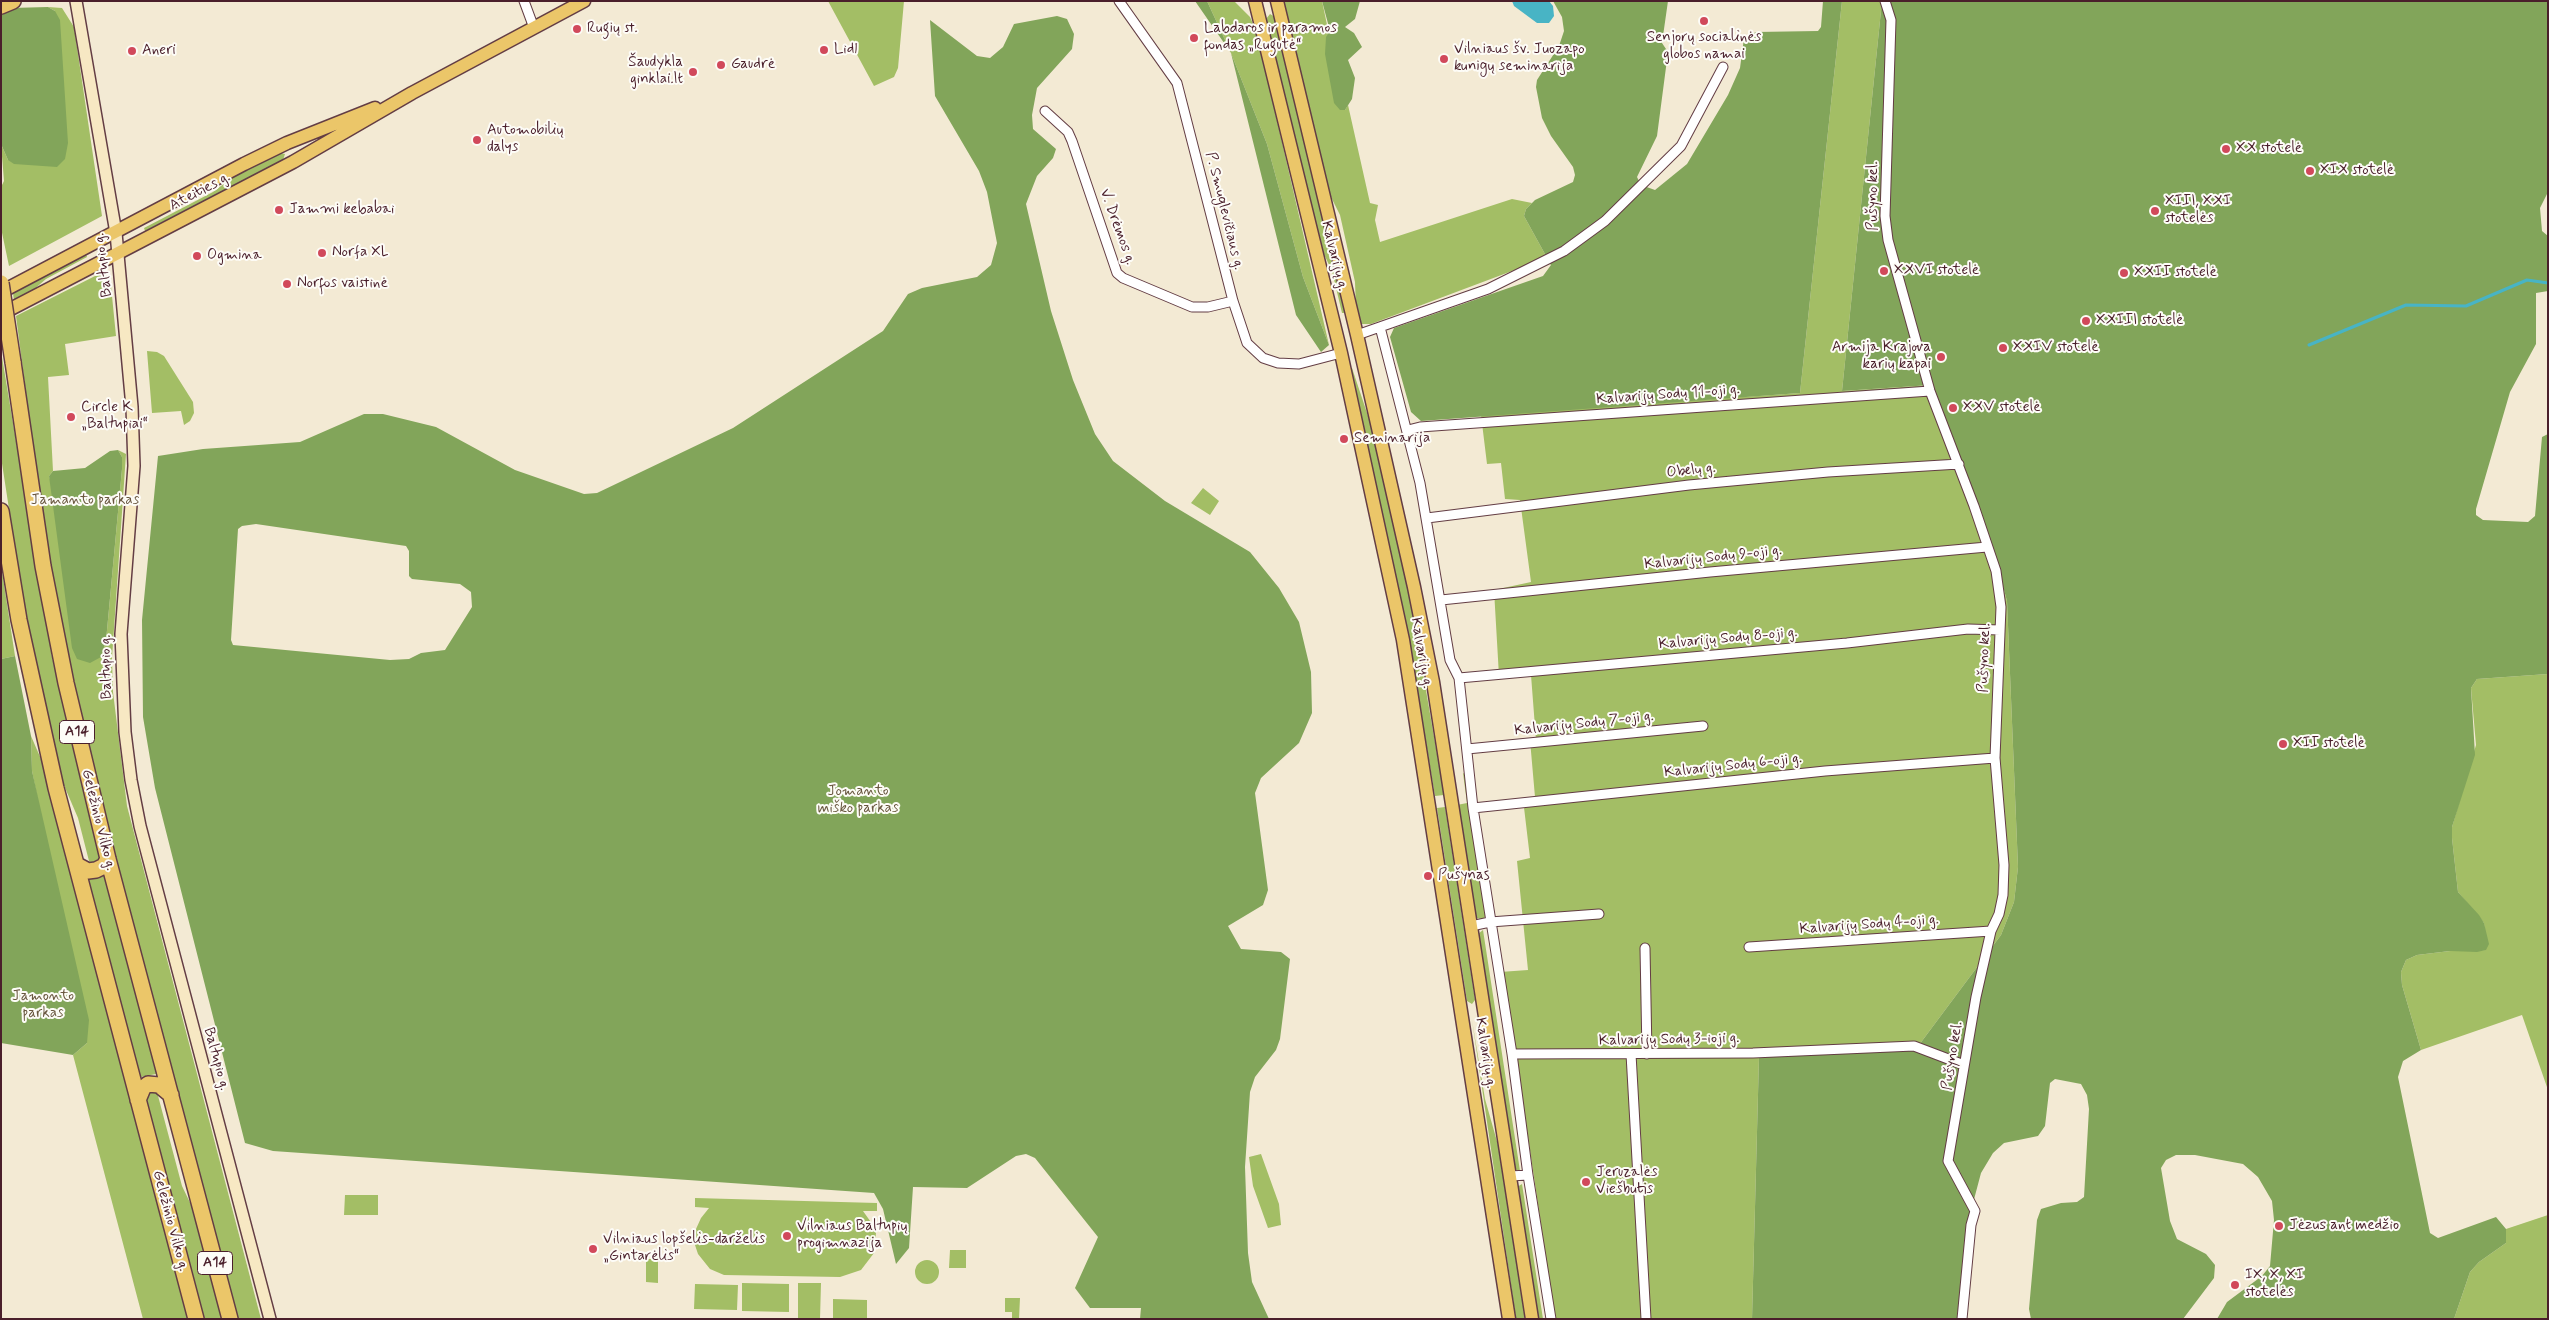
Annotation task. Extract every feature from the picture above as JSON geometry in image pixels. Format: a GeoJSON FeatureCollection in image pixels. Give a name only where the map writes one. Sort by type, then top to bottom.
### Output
{"type":"FeatureCollection","features":[{"type":"Feature","properties":{"kind":"highway"},"geometry":{"type":"LineString","coordinates":[[1,6],[13,1]]}},
{"type":"Feature","properties":{"kind":"highway","name":"Geležinio Vilko g."},"geometry":{"type":"LineString","coordinates":[[1,283],[43,566],[66,683],[108,859],[230,1319]]}},
{"type":"Feature","properties":{"kind":"highway","name":"Geležinio Vilko g."},"geometry":{"type":"LineString","coordinates":[[1,511],[19,620],[56,788],[196,1319]]}},
{"type":"Feature","properties":{"kind":"highway"},"geometry":{"type":"LineString","coordinates":[[77,866],[88,871],[96,870],[104,866],[108,859]]}},
{"type":"Feature","properties":{"kind":"highway"},"geometry":{"type":"LineString","coordinates":[[138,1100],[143,1088],[148,1084],[159,1085],[171,1096]]}},
{"type":"Feature","properties":{"kind":"main road","name":"Ateities g."},"geometry":{"type":"LineString","coordinates":[[1,314],[293,162],[412,93],[584,1]]}},
{"type":"Feature","properties":{"kind":"main road","name":"Kalvarijų g."},"geometry":{"type":"LineString","coordinates":[[1255,1],[1342,353],[1403,640],[1510,1319]]}},
{"type":"Feature","properties":{"kind":"main road","name":"Kalvarijų g."},"geometry":{"type":"LineString","coordinates":[[1277,1],[1405,540],[1433,682],[1532,1319]]}},
{"type":"Feature","properties":{"kind":"main road","name":"Ateities g."},"geometry":{"type":"LineString","coordinates":[[1,292],[287,143],[412,93]]}},
{"type":"Feature","properties":{"kind":"main road"},"geometry":{"type":"LineString","coordinates":[[287,143],[293,162]]}},
{"type":"Feature","properties":{"kind":"main road"},"geometry":{"type":"LineString","coordinates":[[1342,353],[1360,348]]}},
{"type":"Feature","properties":{"kind":"main road"},"geometry":{"type":"LineString","coordinates":[[1462,1009],[1483,1006]]}},
{"type":"Feature","properties":{"kind":"street","name":"Baltupio g."},"geometry":{"type":"LineString","coordinates":[[76,1],[116,233],[134,441],[132,506],[121,634],[125,732],[131,780],[144,845],[270,1319]]}},
{"type":"Feature","properties":{"kind":"street"},"geometry":{"type":"LineString","coordinates":[[524,1],[534,28]]}},
{"type":"Feature","properties":{"kind":"street","name":"P. Smuglevičiaus g."},"geometry":{"type":"LineString","coordinates":[[1119,1],[1177,83],[1233,301],[1243,336],[1247,343],[1263,358],[1288,364],[1309,362],[1342,353]]}},
{"type":"Feature","properties":{"kind":"street","name":"Pušyno kel."},"geometry":{"type":"LineString","coordinates":[[1886,1],[1891,20],[1885,216],[1888,240],[1930,391],[1959,464],[1988,546],[2000,592],[1995,758],[2004,865],[2000,914],[1991,931],[1964,1065],[1961,1097],[1948,1161],[1975,1211],[1971,1225],[1962,1319]]}},
{"type":"Feature","properties":{"kind":"street"},"geometry":{"type":"LineString","coordinates":[[1357,334],[1488,289],[1564,251],[1605,221],[1680,146],[1723,67]]}},
{"type":"Feature","properties":{"kind":"street","name":"V. Drėmos g."},"geometry":{"type":"LineString","coordinates":[[1045,111],[1068,132],[1117,273],[1123,278],[1192,307],[1208,307],[1233,301]]}},
{"type":"Feature","properties":{"kind":"street"},"geometry":{"type":"LineString","coordinates":[[1380,327],[1408,430],[1427,518],[1442,600],[1450,660],[1459,678],[1473,808],[1512,1054],[1528,1174],[1552,1319]]}},
{"type":"Feature","properties":{"kind":"street","name":"Kalvarijų Sodų 11-oji g."},"geometry":{"type":"LineString","coordinates":[[1408,430],[1420,427],[1930,391]]}},
{"type":"Feature","properties":{"kind":"street","name":"Obelų g."},"geometry":{"type":"LineString","coordinates":[[1427,518],[1689,485],[1828,472],[1959,464]]}},
{"type":"Feature","properties":{"kind":"street","name":"Kalvarijų Sodų 9-oji g."},"geometry":{"type":"LineString","coordinates":[[1442,600],[1988,546]]}},
{"type":"Feature","properties":{"kind":"street","name":"Kalvarijų Sodų 8-oji g."},"geometry":{"type":"LineString","coordinates":[[1459,678],[1968,629],[2000,630]]}},
{"type":"Feature","properties":{"kind":"street","name":"Kalvarijų Sodų 7-oji g."},"geometry":{"type":"LineString","coordinates":[[1467,749],[1703,726]]}},
{"type":"Feature","properties":{"kind":"street","name":"Kalvarijų Sodų 6-oji g."},"geometry":{"type":"LineString","coordinates":[[1473,808],[1825,771],[1995,758]]}},
{"type":"Feature","properties":{"kind":"street"},"geometry":{"type":"LineString","coordinates":[[1470,926],[1490,922],[1599,914]]}},
{"type":"Feature","properties":{"kind":"street","name":"Kalvarijų Sodų 4-oji g."},"geometry":{"type":"LineString","coordinates":[[1749,947],[1991,931]]}},
{"type":"Feature","properties":{"kind":"street"},"geometry":{"type":"LineString","coordinates":[[1645,948],[1647,1054]]}},
{"type":"Feature","properties":{"kind":"street","name":"Kalvarijų Sodų 3-ioji g."},"geometry":{"type":"LineString","coordinates":[[1512,1054],[1647,1054],[1914,1046],[1964,1065]]}},
{"type":"Feature","properties":{"kind":"street"},"geometry":{"type":"LineString","coordinates":[[1631,1054],[1646,1319]]}},
{"type":"Feature","properties":{"kind":"street"},"geometry":{"type":"LineString","coordinates":[[1510,1176],[1528,1174]]}},
{"type":"Feature","properties":{"kind":"green space"},"geometry":{"type":"Polygon","coordinates":[[[828,1],[904,1],[898,68],[894,77],[874,86],[828,1]]]}},
{"type":"Feature","properties":{"kind":"green space"},"geometry":{"type":"Polygon","coordinates":[[[1195,1],[1207,1],[1231,53],[1195,1]]]}},
{"type":"Feature","properties":{"kind":"green space"},"geometry":{"type":"Polygon","coordinates":[[[1207,1],[1234,1],[1250,17],[1256,30],[1329,345],[1303,277],[1267,144],[1231,53],[1207,1]]]}},
{"type":"Feature","properties":{"kind":"green space"},"geometry":{"type":"Polygon","coordinates":[[[1283,1],[1322,1],[1345,110],[1348,105],[1370,203],[1378,205],[1375,220],[1380,242],[1512,199],[1532,203],[1526,209],[1524,216],[1551,265],[1544,259],[1371,324],[1360,324],[1356,308],[1355,282],[1340,215],[1327,189],[1283,1]]]}},
{"type":"Feature","properties":{"kind":"green space"},"geometry":{"type":"Polygon","coordinates":[[[1322,1],[1360,1],[1355,19],[1345,27],[1354,33],[1362,47],[1348,60],[1355,78],[1352,99],[1345,110],[1340,110],[1334,103],[1325,54],[1326,37],[1330,31],[1322,1]]]}},
{"type":"Feature","properties":{"kind":"green space"},"geometry":{"type":"Polygon","coordinates":[[[1553,1],[1668,1],[1662,43],[1668,52],[1657,136],[1637,177],[1641,185],[1655,190],[1687,164],[1728,95],[1740,68],[1744,38],[1756,32],[1818,31],[1821,27],[1823,1],[1842,1],[1800,393],[1421,421],[1411,412],[1390,337],[1394,328],[1543,276],[1551,265],[1524,216],[1526,209],[1535,200],[1573,182],[1575,175],[1573,167],[1551,136],[1542,118],[1536,87],[1537,80],[1559,46],[1564,31],[1562,17],[1553,1]]]}},
{"type":"Feature","properties":{"kind":"green space"},"geometry":{"type":"Polygon","coordinates":[[[1842,1],[1882,1],[1842,391],[1931,385],[1988,532],[2007,601],[2018,867],[2014,902],[2001,935],[1916,1049],[1759,1057],[1752,1319],[1555,1319],[1524,1110],[1500,972],[1528,970],[1517,861],[1530,858],[1523,799],[1535,797],[1530,740],[1536,740],[1531,675],[1499,676],[1494,590],[1531,582],[1520,500],[1505,499],[1501,463],[1487,464],[1481,415],[1800,393],[1842,1]]]}},
{"type":"Feature","properties":{"kind":"green space"},"geometry":{"type":"Polygon","coordinates":[[[1882,1],[2548,1],[2548,192],[2540,208],[2542,231],[2548,236],[2548,291],[2536,293],[2536,344],[2510,392],[2476,509],[2476,515],[2483,520],[2528,522],[2535,516],[2542,437],[2548,434],[2548,674],[2477,679],[2471,688],[2475,755],[2452,827],[2452,838],[2458,892],[2484,923],[2489,944],[2486,950],[2477,952],[2450,951],[2417,955],[2406,960],[2401,972],[2402,985],[2421,1050],[2403,1061],[2398,1077],[2430,1233],[2438,1238],[2496,1217],[2506,1229],[2506,1243],[2479,1262],[2470,1272],[2454,1319],[2217,1319],[2227,1302],[2262,1276],[2270,1266],[2274,1220],[2272,1201],[2258,1177],[2243,1164],[2195,1155],[2176,1155],[2166,1160],[2161,1168],[2170,1221],[2177,1239],[2206,1254],[2215,1265],[2214,1278],[2183,1319],[2031,1319],[2029,1309],[2037,1220],[2041,1209],[2061,1203],[2077,1202],[2084,1197],[2089,1109],[2087,1095],[2081,1084],[2055,1079],[2050,1083],[2045,1126],[2038,1136],[2004,1143],[1993,1153],[1981,1173],[1968,1222],[1957,1319],[1752,1319],[1759,1057],[1916,1049],[2001,935],[2014,902],[2018,867],[2007,601],[1988,532],[1931,385],[1842,391],[1882,1]]]}},
{"type":"Feature","properties":{"kind":"green space"},"geometry":{"type":"Polygon","coordinates":[[[48,7],[62,8],[74,27],[102,216],[9,266],[1,228],[1,187],[4,181],[1,144],[8,160],[55,11],[48,7]]]}},
{"type":"Feature","properties":{"kind":"green space"},"geometry":{"type":"Polygon","coordinates":[[[48,7],[55,11],[60,20],[68,143],[65,159],[57,167],[14,164],[8,160],[1,144],[1,12],[11,8],[48,7]]]}},
{"type":"Feature","properties":{"kind":"green space"},"geometry":{"type":"Polygon","coordinates":[[[1270,14],[1275,17],[1345,313],[1342,313],[1332,271],[1322,250],[1266,19],[1270,14]]]}},
{"type":"Feature","properties":{"kind":"green space","name":"Jomanto miško parkas"},"geometry":{"type":"Polygon","coordinates":[[[1057,16],[1067,19],[1074,34],[1072,49],[1037,88],[1032,115],[1033,129],[1056,149],[1053,158],[1037,176],[1026,204],[1051,311],[1073,380],[1095,434],[1113,461],[1165,501],[1250,552],[1279,588],[1299,622],[1311,672],[1312,713],[1299,743],[1261,778],[1255,793],[1268,890],[1263,905],[1228,926],[1241,949],[1281,952],[1290,959],[1280,1039],[1276,1050],[1255,1077],[1250,1092],[1245,1167],[1248,1253],[1252,1282],[1269,1319],[1140,1319],[1141,1308],[1090,1308],[1075,1288],[1098,1237],[1035,1158],[1026,1154],[1016,1156],[967,1188],[913,1187],[909,1248],[896,1264],[883,1209],[874,1193],[273,1151],[245,1143],[155,788],[143,717],[142,620],[158,456],[203,449],[300,442],[364,414],[383,414],[436,427],[515,470],[584,494],[597,493],[733,428],[883,331],[908,294],[922,288],[977,277],[991,265],[997,243],[987,192],[979,171],[935,96],[930,20],[977,56],[990,58],[1003,47],[1014,24],[1057,16]],[[256,524],[242,526],[238,529],[231,640],[233,645],[390,660],[409,659],[421,653],[445,650],[472,607],[471,592],[460,584],[412,579],[409,576],[409,551],[406,546],[256,524]]]}},
{"type":"Feature","properties":{"kind":"green space"},"geometry":{"type":"Polygon","coordinates":[[[1231,53],[1267,144],[1303,277],[1329,345],[1321,352],[1296,315],[1231,53]]]}},
{"type":"Feature","properties":{"kind":"green space"},"geometry":{"type":"Polygon","coordinates":[[[280,153],[285,154],[283,160],[145,231],[144,228],[213,192],[233,177],[280,153]]]}},
{"type":"Feature","properties":{"kind":"green space"},"geometry":{"type":"Polygon","coordinates":[[[86,254],[87,257],[46,279],[32,291],[14,301],[13,293],[86,254]]]}},
{"type":"Feature","properties":{"kind":"green space"},"geometry":{"type":"Polygon","coordinates":[[[99,274],[108,279],[111,286],[116,336],[65,344],[69,375],[48,377],[53,471],[49,476],[101,657],[106,641],[122,469],[122,457],[118,450],[126,454],[112,658],[113,692],[127,806],[261,1319],[238,1319],[107,824],[75,693],[46,548],[16,316],[99,274]]]}},
{"type":"Feature","properties":{"kind":"green space"},"geometry":{"type":"Polygon","coordinates":[[[1,351],[52,657],[100,853],[100,862],[93,864],[89,861],[78,818],[63,783],[26,619],[1,457],[1,351]]]}},
{"type":"Feature","properties":{"kind":"green space"},"geometry":{"type":"Polygon","coordinates":[[[147,351],[157,352],[164,356],[193,402],[194,413],[190,421],[184,425],[181,411],[152,413],[147,351]]]}},
{"type":"Feature","properties":{"kind":"green space"},"geometry":{"type":"Polygon","coordinates":[[[1349,368],[1352,368],[1371,425],[1407,580],[1444,795],[1435,796],[1408,634],[1349,368]]]}},
{"type":"Feature","properties":{"kind":"green space","name":"Jamanto parkas"},"geometry":{"type":"Polygon","coordinates":[[[118,450],[122,457],[122,469],[106,641],[101,657],[90,663],[77,659],[72,648],[49,476],[53,471],[85,468],[110,451],[118,450]]]}},
{"type":"Feature","properties":{"kind":"green space"},"geometry":{"type":"Polygon","coordinates":[[[1203,488],[1219,501],[1210,515],[1191,503],[1203,488]]]}},
{"type":"Feature","properties":{"kind":"green space"},"geometry":{"type":"Polygon","coordinates":[[[1,565],[15,656],[1,659],[1,565]]]}},
{"type":"Feature","properties":{"kind":"green space","name":"Jamonto parkas"},"geometry":{"type":"Polygon","coordinates":[[[15,656],[31,736],[32,771],[89,1020],[87,1043],[73,1055],[1,1043],[1,659],[15,656]]]}},
{"type":"Feature","properties":{"kind":"green space"},"geometry":{"type":"Polygon","coordinates":[[[2548,674],[2548,1090],[2522,1015],[2421,1050],[2402,985],[2401,972],[2406,960],[2417,955],[2450,951],[2486,950],[2484,923],[2458,892],[2452,838],[2452,827],[2476,745],[2471,688],[2477,679],[2548,674]]]}},
{"type":"Feature","properties":{"kind":"green space"},"geometry":{"type":"Polygon","coordinates":[[[31,736],[41,759],[189,1319],[143,1319],[73,1055],[87,1043],[32,771],[31,736]]]}},
{"type":"Feature","properties":{"kind":"green space"},"geometry":{"type":"Polygon","coordinates":[[[1463,773],[1466,775],[1486,916],[1483,919],[1475,918],[1457,805],[1467,803],[1463,773]]]}},
{"type":"Feature","properties":{"kind":"green space"},"geometry":{"type":"Polygon","coordinates":[[[1445,807],[1475,1000],[1472,1004],[1467,1001],[1437,808],[1445,807]]]}},
{"type":"Feature","properties":{"kind":"green space"},"geometry":{"type":"Polygon","coordinates":[[[104,874],[156,1074],[141,1077],[139,1073],[88,880],[89,878],[104,874]]]}},
{"type":"Feature","properties":{"kind":"green space"},"geometry":{"type":"Polygon","coordinates":[[[1483,930],[1520,1171],[1514,1169],[1478,934],[1483,930]]]}},
{"type":"Feature","properties":{"kind":"green space"},"geometry":{"type":"Polygon","coordinates":[[[1472,1020],[1485,1099],[1498,1145],[1525,1319],[1516,1319],[1472,1020]]]}},
{"type":"Feature","properties":{"kind":"green space"},"geometry":{"type":"Polygon","coordinates":[[[150,1089],[157,1092],[182,1186],[195,1213],[222,1319],[203,1319],[145,1101],[150,1089]]]}},
{"type":"Feature","properties":{"kind":"green space"},"geometry":{"type":"Polygon","coordinates":[[[1261,1154],[1279,1204],[1281,1225],[1268,1228],[1253,1186],[1249,1157],[1261,1154]]]}},
{"type":"Feature","properties":{"kind":"green space"},"geometry":{"type":"Polygon","coordinates":[[[1522,1184],[1543,1319],[1538,1319],[1517,1187],[1522,1184]]]}},
{"type":"Feature","properties":{"kind":"green space"},"geometry":{"type":"Polygon","coordinates":[[[345,1195],[378,1195],[378,1215],[344,1215],[345,1195]]]}},
{"type":"Feature","properties":{"kind":"green space"},"geometry":{"type":"Polygon","coordinates":[[[695,1198],[877,1203],[877,1211],[863,1211],[876,1233],[874,1253],[861,1270],[840,1277],[724,1275],[710,1269],[698,1254],[695,1245],[696,1229],[701,1218],[709,1208],[695,1207],[695,1198]]]}},
{"type":"Feature","properties":{"kind":"green space"},"geometry":{"type":"Polygon","coordinates":[[[2548,1215],[2548,1319],[2454,1319],[2470,1272],[2479,1262],[2506,1243],[2506,1229],[2548,1215]]]}},
{"type":"Feature","properties":{"kind":"green space"},"geometry":{"type":"Polygon","coordinates":[[[950,1250],[966,1250],[966,1268],[949,1268],[950,1250]]]}},
{"type":"Feature","properties":{"kind":"green space"},"geometry":{"type":"Polygon","coordinates":[[[646,1259],[658,1259],[658,1283],[646,1282],[646,1259]]]}},
{"type":"Feature","properties":{"kind":"green space"},"geometry":{"type":"Polygon","coordinates":[[[927,1260],[932,1261],[938,1267],[938,1277],[932,1283],[927,1284],[922,1283],[916,1277],[915,1272],[916,1267],[922,1261],[927,1260]]]}},
{"type":"Feature","properties":{"kind":"green space"},"geometry":{"type":"Polygon","coordinates":[[[742,1283],[789,1284],[789,1312],[742,1311],[742,1283]]]}},
{"type":"Feature","properties":{"kind":"green space"},"geometry":{"type":"Polygon","coordinates":[[[798,1283],[821,1283],[820,1319],[798,1319],[798,1283]]]}},
{"type":"Feature","properties":{"kind":"green space"},"geometry":{"type":"Polygon","coordinates":[[[695,1284],[738,1285],[737,1310],[694,1309],[695,1284]]]}},
{"type":"Feature","properties":{"kind":"green space"},"geometry":{"type":"Polygon","coordinates":[[[1005,1298],[1020,1298],[1019,1319],[1012,1319],[1012,1312],[1005,1312],[1005,1298]]]}},
{"type":"Feature","properties":{"kind":"green space"},"geometry":{"type":"Polygon","coordinates":[[[833,1299],[867,1300],[867,1319],[833,1319],[833,1299]]]}},
{"type":"Feature","properties":{"kind":"water"},"geometry":{"type":"Polygon","coordinates":[[[1512,1],[1549,1],[1553,6],[1554,16],[1549,23],[1537,23],[1514,6],[1512,1]]]}},
{"type":"Feature","properties":{"kind":"waterway"},"geometry":{"type":"LineString","coordinates":[[2309,345],[2406,305],[2466,306],[2527,280],[2548,283]]}},
{"type":"Feature","properties":{"kind":"place","name":"Senjorų socialinės globos namai"},"geometry":{"type":"Point","coordinates":[1704,21]}},
{"type":"Feature","properties":{"kind":"place","name":"Rugių st."},"geometry":{"type":"Point","coordinates":[577,29]}},
{"type":"Feature","properties":{"kind":"place","name":"Labdaros ir paramos fondas „Rugutė“"},"geometry":{"type":"Point","coordinates":[1194,38]}},
{"type":"Feature","properties":{"kind":"place","name":"Lidl"},"geometry":{"type":"Point","coordinates":[824,50]}},
{"type":"Feature","properties":{"kind":"place","name":"Aneri"},"geometry":{"type":"Point","coordinates":[132,51]}},
{"type":"Feature","properties":{"kind":"place","name":"Vilniaus šv. Juozapo kunigų seminarija"},"geometry":{"type":"Point","coordinates":[1444,59]}},
{"type":"Feature","properties":{"kind":"place","name":"Gaudrė"},"geometry":{"type":"Point","coordinates":[721,65]}},
{"type":"Feature","properties":{"kind":"place","name":"Šaudykla ginklai.lt"},"geometry":{"type":"Point","coordinates":[693,72]}},
{"type":"Feature","properties":{"kind":"place","name":"Automobilių dalys"},"geometry":{"type":"Point","coordinates":[477,140]}},
{"type":"Feature","properties":{"kind":"place","name":"XX stotelė"},"geometry":{"type":"Point","coordinates":[2226,149]}},
{"type":"Feature","properties":{"kind":"place","name":"XIX stotelė"},"geometry":{"type":"Point","coordinates":[2310,171]}},
{"type":"Feature","properties":{"kind":"place","name":"Jammi kebabai"},"geometry":{"type":"Point","coordinates":[279,210]}},
{"type":"Feature","properties":{"kind":"place","name":"XIII, XXI stotelės"},"geometry":{"type":"Point","coordinates":[2155,211]}},
{"type":"Feature","properties":{"kind":"place","name":"Norfa XL"},"geometry":{"type":"Point","coordinates":[322,253]}},
{"type":"Feature","properties":{"kind":"place","name":"Ogmina"},"geometry":{"type":"Point","coordinates":[197,256]}},
{"type":"Feature","properties":{"kind":"place","name":"XXVI stotelė"},"geometry":{"type":"Point","coordinates":[1884,271]}},
{"type":"Feature","properties":{"kind":"place","name":"XXII stotelė"},"geometry":{"type":"Point","coordinates":[2124,273]}},
{"type":"Feature","properties":{"kind":"place","name":"Norfos vaistinė"},"geometry":{"type":"Point","coordinates":[287,284]}},
{"type":"Feature","properties":{"kind":"place","name":"XXIII stotelė"},"geometry":{"type":"Point","coordinates":[2086,321]}},
{"type":"Feature","properties":{"kind":"place","name":"XXIV stotelė"},"geometry":{"type":"Point","coordinates":[2003,348]}},
{"type":"Feature","properties":{"kind":"place","name":"Armija Krajova karių kapai"},"geometry":{"type":"Point","coordinates":[1941,357]}},
{"type":"Feature","properties":{"kind":"place","name":"XXV stotelė"},"geometry":{"type":"Point","coordinates":[1953,408]}},
{"type":"Feature","properties":{"kind":"place","name":"Circle K „Baltupiai“"},"geometry":{"type":"Point","coordinates":[71,417]}},
{"type":"Feature","properties":{"kind":"place","name":"Seminarija"},"geometry":{"type":"Point","coordinates":[1344,439]}},
{"type":"Feature","properties":{"kind":"place","name":"XII stotelė"},"geometry":{"type":"Point","coordinates":[2283,744]}},
{"type":"Feature","properties":{"kind":"place","name":"Pušynas"},"geometry":{"type":"Point","coordinates":[1428,876]}},
{"type":"Feature","properties":{"kind":"place","name":"Jeruzalės Viešbutis"},"geometry":{"type":"Point","coordinates":[1586,1182]}},
{"type":"Feature","properties":{"kind":"place","name":"Jėzus ant medžio"},"geometry":{"type":"Point","coordinates":[2279,1226]}},
{"type":"Feature","properties":{"kind":"place","name":"Vilniaus Baltupių progimnazija"},"geometry":{"type":"Point","coordinates":[787,1236]}},
{"type":"Feature","properties":{"kind":"place","name":"Vilniaus lopšelis-darželis „Gintarėlis“"},"geometry":{"type":"Point","coordinates":[593,1249]}},
{"type":"Feature","properties":{"kind":"place","name":"IX, X, XI stotelės"},"geometry":{"type":"Point","coordinates":[2235,1285]}}]}
